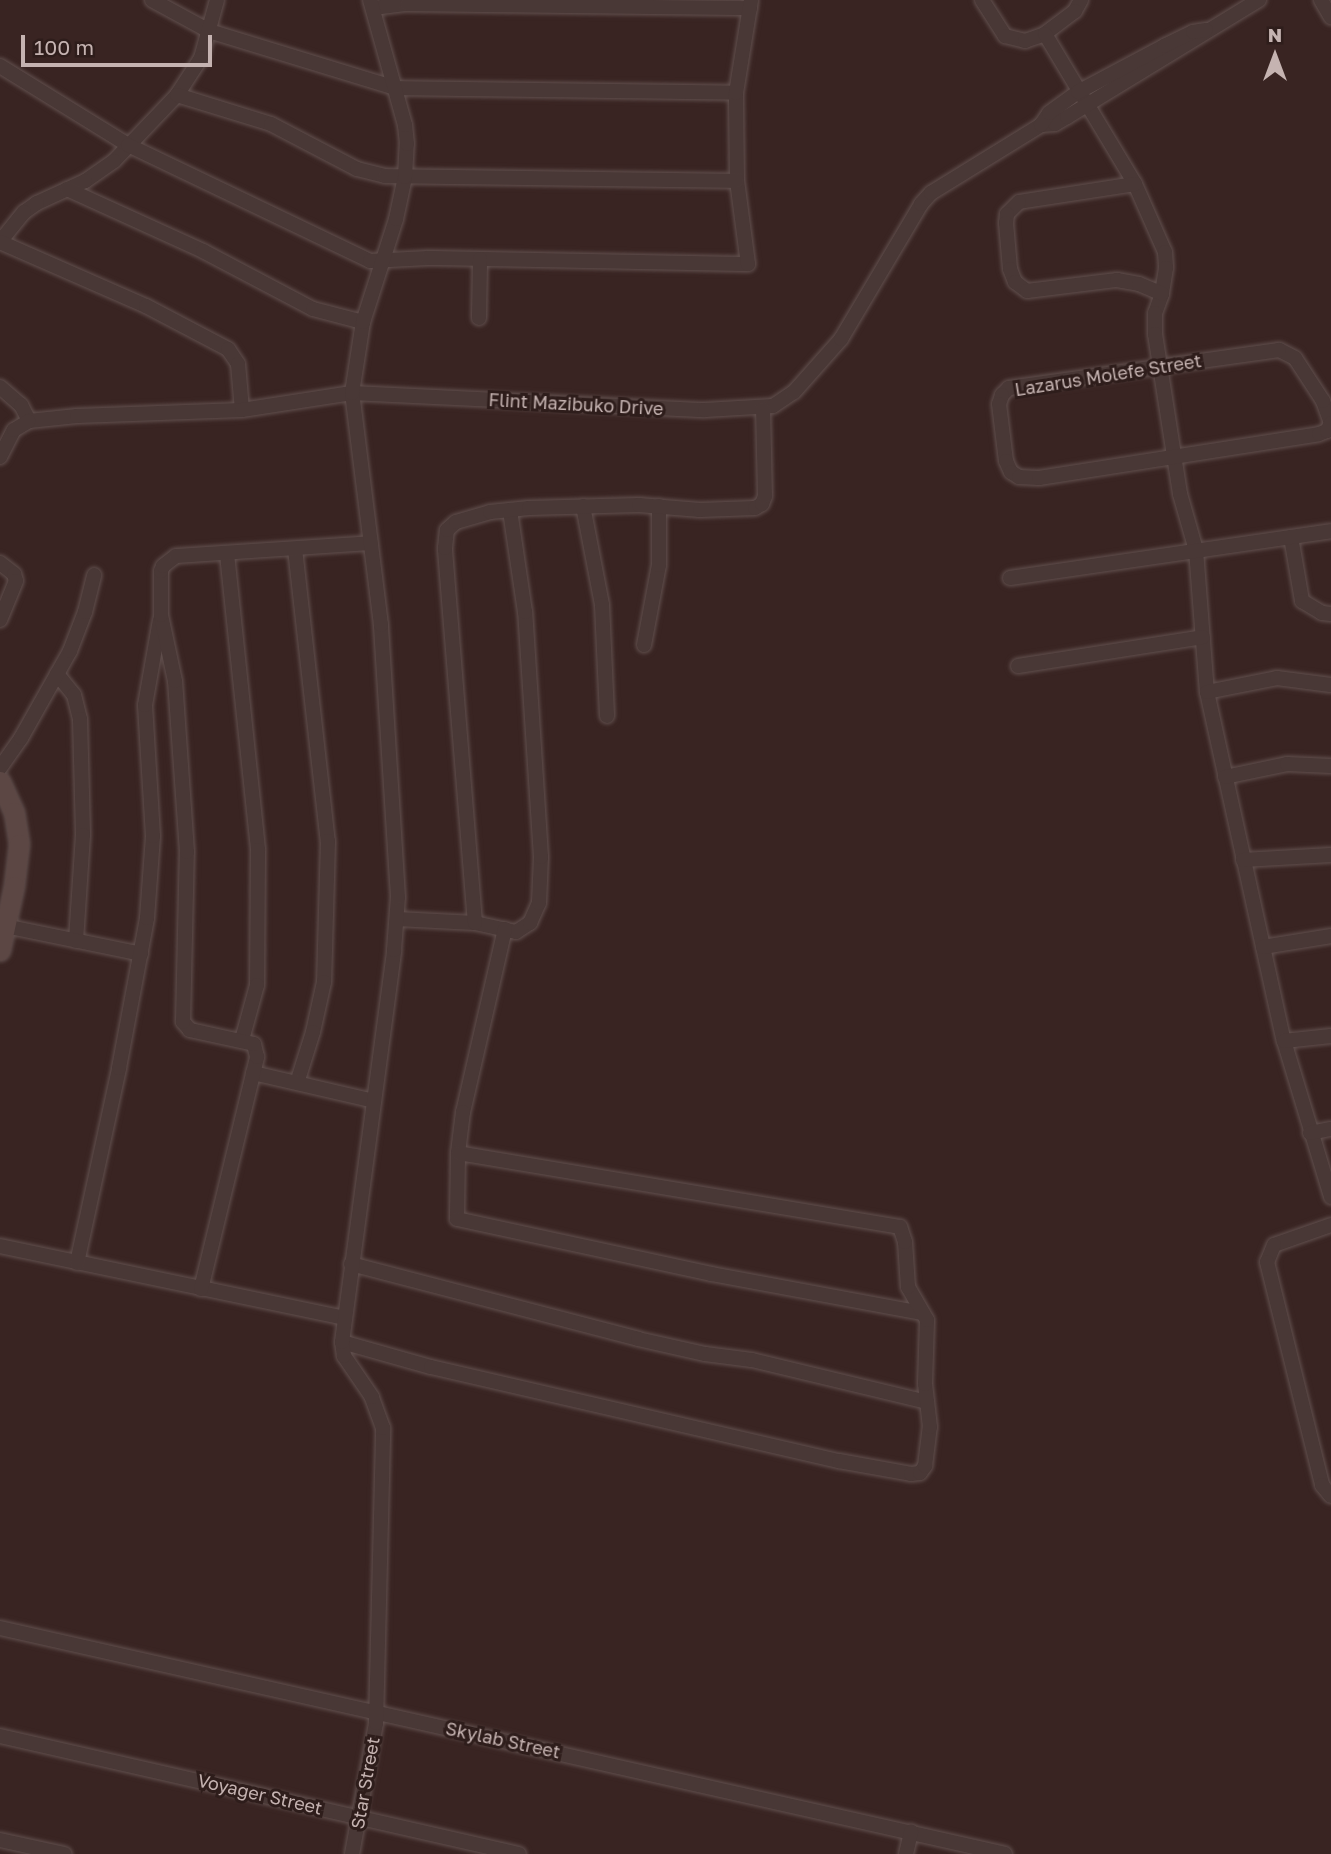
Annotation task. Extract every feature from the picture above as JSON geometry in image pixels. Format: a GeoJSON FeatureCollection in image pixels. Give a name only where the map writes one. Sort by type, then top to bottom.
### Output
{"type":"FeatureCollection","features":[{"type":"Feature","properties":{"kind":"street"},"geometry":{"type":"LineString","coordinates":[[152,0],[209,31],[394,88],[736,93]]}},
{"type":"Feature","properties":{"kind":"street"},"geometry":{"type":"LineString","coordinates":[[217,0],[201,58],[177,95],[114,161],[85,181],[24,212],[0,242],[146,306],[228,349],[238,365],[242,410]]}},
{"type":"Feature","properties":{"kind":"street"},"geometry":{"type":"LineString","coordinates":[[982,0],[1005,36],[1025,41],[1045,34],[1075,11],[1081,0]]}},
{"type":"Feature","properties":{"kind":"street","name":"Flint Mazibuko Drive"},"geometry":{"type":"LineString","coordinates":[[29,421],[77,416],[242,410],[352,393],[705,410],[763,408],[780,403],[794,392],[841,339],[921,204],[931,193],[1041,125],[1049,113],[1078,92],[1164,46],[1206,30],[1259,0]]}},
{"type":"Feature","properties":{"kind":"street"},"geometry":{"type":"LineString","coordinates":[[1321,0],[1331,16]]}},
{"type":"Feature","properties":{"kind":"street"},"geometry":{"type":"LineString","coordinates":[[0,66],[128,145],[359,256],[385,262],[408,258],[748,264],[737,181],[736,93],[750,4],[371,4],[405,125],[405,177],[385,262],[363,322],[352,393],[371,543],[391,762],[397,919],[342,1342],[431,1367],[839,1461],[911,1474],[920,1473],[927,1461],[930,1427],[927,1402],[928,1325],[908,1287],[903,1231],[896,1225],[458,1153]]}},
{"type":"Feature","properties":{"kind":"street","name":"Flint Mazibuko Drive"},"geometry":{"type":"LineString","coordinates":[[1041,125],[1055,124],[1190,44],[1206,30]]}},
{"type":"Feature","properties":{"kind":"street"},"geometry":{"type":"LineString","coordinates":[[1045,34],[1135,184],[1165,252],[1163,294],[1155,313],[1158,367],[1174,457],[1196,550],[1208,692],[1284,1041],[1331,1197]]}},
{"type":"Feature","properties":{"kind":"street"},"geometry":{"type":"LineString","coordinates":[[177,95],[271,124],[357,169],[405,177],[737,181]]}},
{"type":"Feature","properties":{"kind":"street"},"geometry":{"type":"LineString","coordinates":[[1135,184],[1020,202],[1007,214],[1010,269],[1015,282],[1027,291],[1117,280],[1163,294]]}},
{"type":"Feature","properties":{"kind":"street"},"geometry":{"type":"LineString","coordinates":[[67,189],[203,250],[313,309],[363,322]]}},
{"type":"Feature","properties":{"kind":"street"},"geometry":{"type":"LineString","coordinates":[[479,318],[480,259]]}},
{"type":"Feature","properties":{"kind":"street","name":"Lazarus Molefe Street"},"geometry":{"type":"LineString","coordinates":[[1267,349],[1287,352],[1295,358],[1323,401],[1331,423],[1327,431],[1319,434],[1039,478],[1020,477],[1012,472],[1004,446],[999,404],[1002,395],[1009,388],[1158,367],[1267,349]]}},
{"type":"Feature","properties":{"kind":"street"},"geometry":{"type":"LineString","coordinates":[[0,387],[21,405],[29,421],[14,430],[0,457]]}},
{"type":"Feature","properties":{"kind":"street"},"geometry":{"type":"LineString","coordinates":[[475,923],[445,537],[450,525],[510,510],[583,506],[659,506],[700,510],[755,508],[762,504],[766,485],[763,408]]}},
{"type":"Feature","properties":{"kind":"street"},"geometry":{"type":"LineString","coordinates":[[583,506],[602,605],[607,716]]}},
{"type":"Feature","properties":{"kind":"street"},"geometry":{"type":"LineString","coordinates":[[644,645],[659,565],[659,506]]}},
{"type":"Feature","properties":{"kind":"street"},"geometry":{"type":"LineString","coordinates":[[397,919],[475,923],[521,931],[530,923],[539,903],[542,875],[525,612],[510,510]]}},
{"type":"Feature","properties":{"kind":"street"},"geometry":{"type":"LineString","coordinates":[[1010,578],[1331,531]]}},
{"type":"Feature","properties":{"kind":"street"},"geometry":{"type":"LineString","coordinates":[[1291,537],[1302,601],[1322,613],[1331,614]]}},
{"type":"Feature","properties":{"kind":"street"},"geometry":{"type":"LineString","coordinates":[[77,1263],[141,954],[152,854],[145,705],[161,615],[161,571],[169,560],[176,556],[371,543]]}},
{"type":"Feature","properties":{"kind":"street"},"geometry":{"type":"LineString","coordinates":[[295,549],[328,841],[324,982],[313,1032],[297,1083]]}},
{"type":"Feature","properties":{"kind":"street"},"geometry":{"type":"LineString","coordinates":[[227,554],[258,850],[257,985],[242,1041]]}},
{"type":"Feature","properties":{"kind":"street"},"geometry":{"type":"LineString","coordinates":[[0,563],[14,574],[16,581],[0,620]]}},
{"type":"Feature","properties":{"kind":"street"},"geometry":{"type":"LineString","coordinates":[[0,768],[21,738],[79,630],[94,575]]}},
{"type":"Feature","properties":{"kind":"street"},"geometry":{"type":"LineString","coordinates":[[161,615],[175,681],[185,816],[187,899],[183,1022],[190,1030],[242,1041],[256,1048],[257,1057],[201,1289]]}},
{"type":"Feature","properties":{"kind":"street"},"geometry":{"type":"LineString","coordinates":[[1018,666],[1203,637]]}},
{"type":"Feature","properties":{"kind":"street"},"geometry":{"type":"LineString","coordinates":[[57,674],[74,695],[80,719],[83,835],[76,941]]}},
{"type":"Feature","properties":{"kind":"street"},"geometry":{"type":"LineString","coordinates":[[1208,692],[1276,678],[1331,685]]}},
{"type":"Feature","properties":{"kind":"street"},"geometry":{"type":"LineString","coordinates":[[1225,777],[1287,764],[1331,766]]}},
{"type":"Feature","properties":{"kind":"street"},"geometry":{"type":"LineString","coordinates":[[0,781],[14,812],[19,844],[0,950]]}},
{"type":"Feature","properties":{"kind":"street"},"geometry":{"type":"LineString","coordinates":[[1243,860],[1331,855]]}},
{"type":"Feature","properties":{"kind":"street"},"geometry":{"type":"LineString","coordinates":[[3,926],[141,954]]}},
{"type":"Feature","properties":{"kind":"street"},"geometry":{"type":"LineString","coordinates":[[505,929],[467,1092],[458,1153],[457,1219],[712,1274],[922,1313]]}},
{"type":"Feature","properties":{"kind":"street"},"geometry":{"type":"LineString","coordinates":[[1263,947],[1331,936]]}},
{"type":"Feature","properties":{"kind":"street"},"geometry":{"type":"LineString","coordinates":[[1284,1041],[1331,1037]]}},
{"type":"Feature","properties":{"kind":"street"},"geometry":{"type":"LineString","coordinates":[[253,1073],[374,1101]]}},
{"type":"Feature","properties":{"kind":"street"},"geometry":{"type":"LineString","coordinates":[[1310,1133],[1331,1129]]}},
{"type":"Feature","properties":{"kind":"street"},"geometry":{"type":"LineString","coordinates":[[1331,1225],[1274,1245],[1267,1262],[1321,1485],[1331,1496]]}},
{"type":"Feature","properties":{"kind":"street"},"geometry":{"type":"LineString","coordinates":[[0,1246],[345,1318]]}},
{"type":"Feature","properties":{"kind":"street"},"geometry":{"type":"LineString","coordinates":[[351,1264],[638,1339],[705,1354],[752,1360],[927,1402]]}},
{"type":"Feature","properties":{"kind":"street","name":"Star Street"},"geometry":{"type":"LineString","coordinates":[[342,1342],[346,1361],[372,1397],[383,1428],[377,1712],[352,1854]]}},
{"type":"Feature","properties":{"kind":"street","name":"Skylab Street"},"geometry":{"type":"LineString","coordinates":[[0,1628],[1006,1854]]}},
{"type":"Feature","properties":{"kind":"street","name":"Voyager Street"},"geometry":{"type":"LineString","coordinates":[[0,1736],[519,1854]]}},
{"type":"Feature","properties":{"kind":"street"},"geometry":{"type":"LineString","coordinates":[[906,1854],[911,1832]]}},
{"type":"Feature","properties":{"kind":"street"},"geometry":{"type":"LineString","coordinates":[[0,1840],[64,1854]]}}]}
